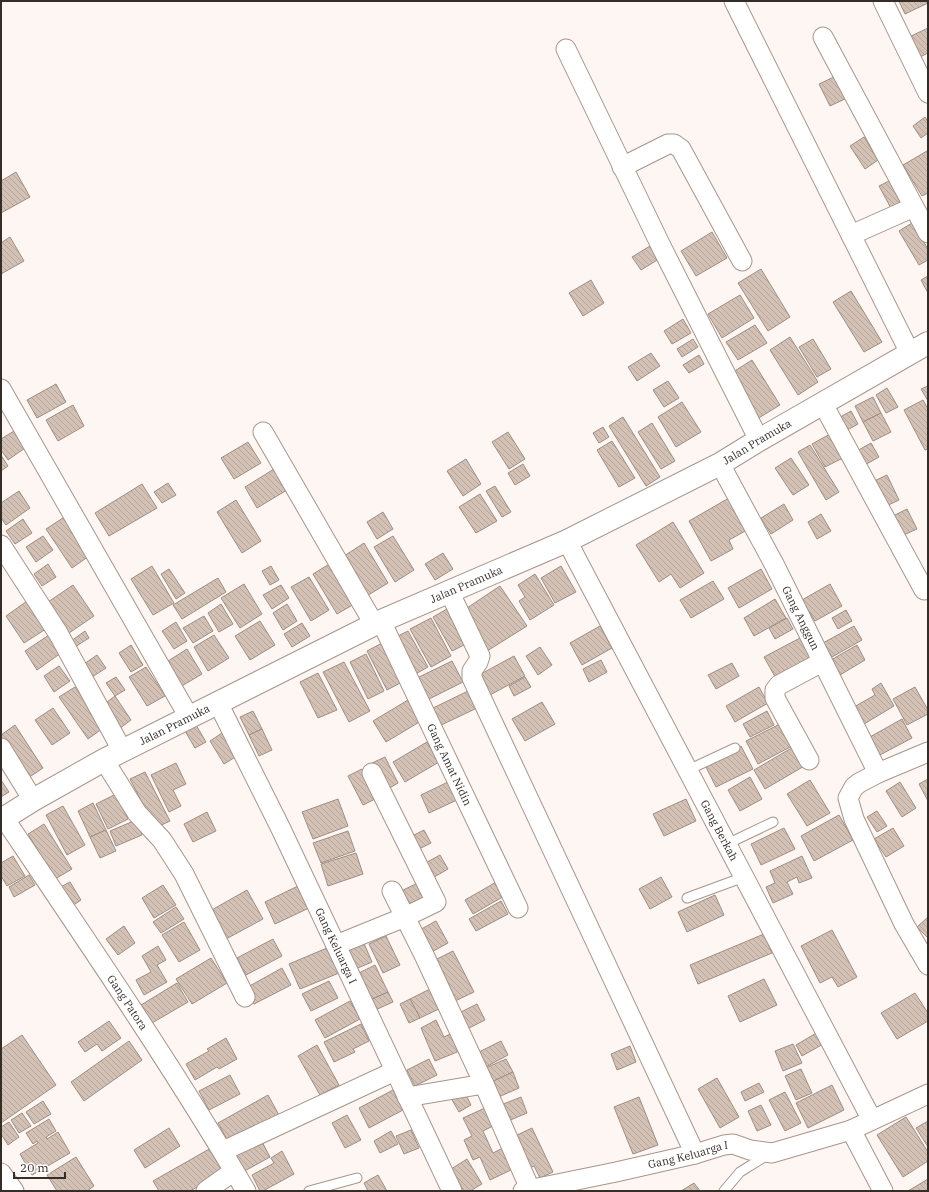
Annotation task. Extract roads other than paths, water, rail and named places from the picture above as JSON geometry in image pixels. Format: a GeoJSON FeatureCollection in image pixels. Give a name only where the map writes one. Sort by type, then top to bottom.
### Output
{"type":"FeatureCollection","features":[{"type":"Feature","properties":{"kind":"street"},"geometry":{"type":"LineString","coordinates":[[734,1],[851,235],[919,348]]}},
{"type":"Feature","properties":{"kind":"street"},"geometry":{"type":"LineString","coordinates":[[883,1],[928,93]]}},
{"type":"Feature","properties":{"kind":"street"},"geometry":{"type":"LineString","coordinates":[[823,37],[928,233]]}},
{"type":"Feature","properties":{"kind":"street"},"geometry":{"type":"LineString","coordinates":[[566,49],[622,167],[759,440]]}},
{"type":"Feature","properties":{"kind":"street"},"geometry":{"type":"LineString","coordinates":[[622,167],[668,144],[674,144],[681,149],[742,261]]}},
{"type":"Feature","properties":{"kind":"street"},"geometry":{"type":"LineString","coordinates":[[851,235],[914,207]]}},
{"type":"Feature","properties":{"kind":"street","name":"Jalan Pramuka"},"geometry":{"type":"LineString","coordinates":[[2,819],[113,755],[377,622],[567,541],[720,464],[919,348]]}},
{"type":"Feature","properties":{"kind":"street"},"geometry":{"type":"LineString","coordinates":[[1,389],[189,717]]}},
{"type":"Feature","properties":{"kind":"street"},"geometry":{"type":"LineString","coordinates":[[823,404],[924,590]]}},
{"type":"Feature","properties":{"kind":"street","name":"Gang Amat Nidin"},"geometry":{"type":"LineString","coordinates":[[263,432],[377,622],[518,908]]}},
{"type":"Feature","properties":{"kind":"street","name":"Gang Anggun"},"geometry":{"type":"LineString","coordinates":[[720,464],[774,564],[878,773]]}},
{"type":"Feature","properties":{"kind":"street","name":"Gang Berkah"},"geometry":{"type":"LineString","coordinates":[[567,541],[872,1120]]}},
{"type":"Feature","properties":{"kind":"street"},"geometry":{"type":"LineString","coordinates":[[1,545],[58,633],[113,755],[137,813],[162,840],[184,874],[245,997]]}},
{"type":"Feature","properties":{"kind":"street"},"geometry":{"type":"LineString","coordinates":[[449,591],[480,656],[472,671],[472,678],[695,1154]]}},
{"type":"Feature","properties":{"kind":"street"},"geometry":{"type":"LineString","coordinates":[[809,760],[775,698],[776,690],[779,685],[822,662]]}},
{"type":"Feature","properties":{"kind":"street","name":"Gang Keluarga I"},"geometry":{"type":"LineString","coordinates":[[218,702],[281,829],[452,1191]]}},
{"type":"Feature","properties":{"kind":"street"},"geometry":{"type":"LineString","coordinates":[[1,748],[33,800]]}},
{"type":"Feature","properties":{"kind":"street"},"geometry":{"type":"LineString","coordinates":[[928,752],[878,773],[859,783],[854,787],[848,798],[851,810],[904,924],[928,965]]}},
{"type":"Feature","properties":{"kind":"street"},"geometry":{"type":"LineString","coordinates":[[336,945],[405,917],[436,902],[372,773]]}},
{"type":"Feature","properties":{"kind":"street","name":"Gang Patora"},"geometry":{"type":"LineString","coordinates":[[2,819],[107,972],[223,1152],[246,1191]]}},
{"type":"Feature","properties":{"kind":"street"},"geometry":{"type":"LineString","coordinates":[[392,891],[425,957],[484,1084],[527,1190]]}},
{"type":"Feature","properties":{"kind":"street"},"geometry":{"type":"LineString","coordinates":[[223,1152],[395,1071]]}},
{"type":"Feature","properties":{"kind":"street"},"geometry":{"type":"LineString","coordinates":[[407,1097],[484,1084]]}},
{"type":"Feature","properties":{"kind":"street","name":"Gang Keluarga I"},"geometry":{"type":"LineString","coordinates":[[527,1190],[695,1154],[724,1145],[733,1144],[750,1150],[772,1153],[851,1130],[928,1094]]}},
{"type":"Feature","properties":{"kind":"street"},"geometry":{"type":"LineString","coordinates":[[851,1130],[883,1191]]}},
{"type":"Feature","properties":{"kind":"street"},"geometry":{"type":"LineString","coordinates":[[206,1191],[234,1171]]}},
{"type":"Feature","properties":{"kind":"street"},"geometry":{"type":"LineString","coordinates":[[1,1173],[14,1191]]}},
{"type":"Feature","properties":{"kind":"lane"},"geometry":{"type":"LineString","coordinates":[[688,770],[735,748]]}},
{"type":"Feature","properties":{"kind":"lane"},"geometry":{"type":"LineString","coordinates":[[727,844],[773,822]]}},
{"type":"Feature","properties":{"kind":"lane"},"geometry":{"type":"LineString","coordinates":[[687,898],[744,877]]}},
{"type":"Feature","properties":{"kind":"lane"},"geometry":{"type":"LineString","coordinates":[[724,1191],[740,1172],[772,1153]]}},
{"type":"Feature","properties":{"kind":"lane"},"geometry":{"type":"LineString","coordinates":[[309,1191],[356,1178]]}}]}
